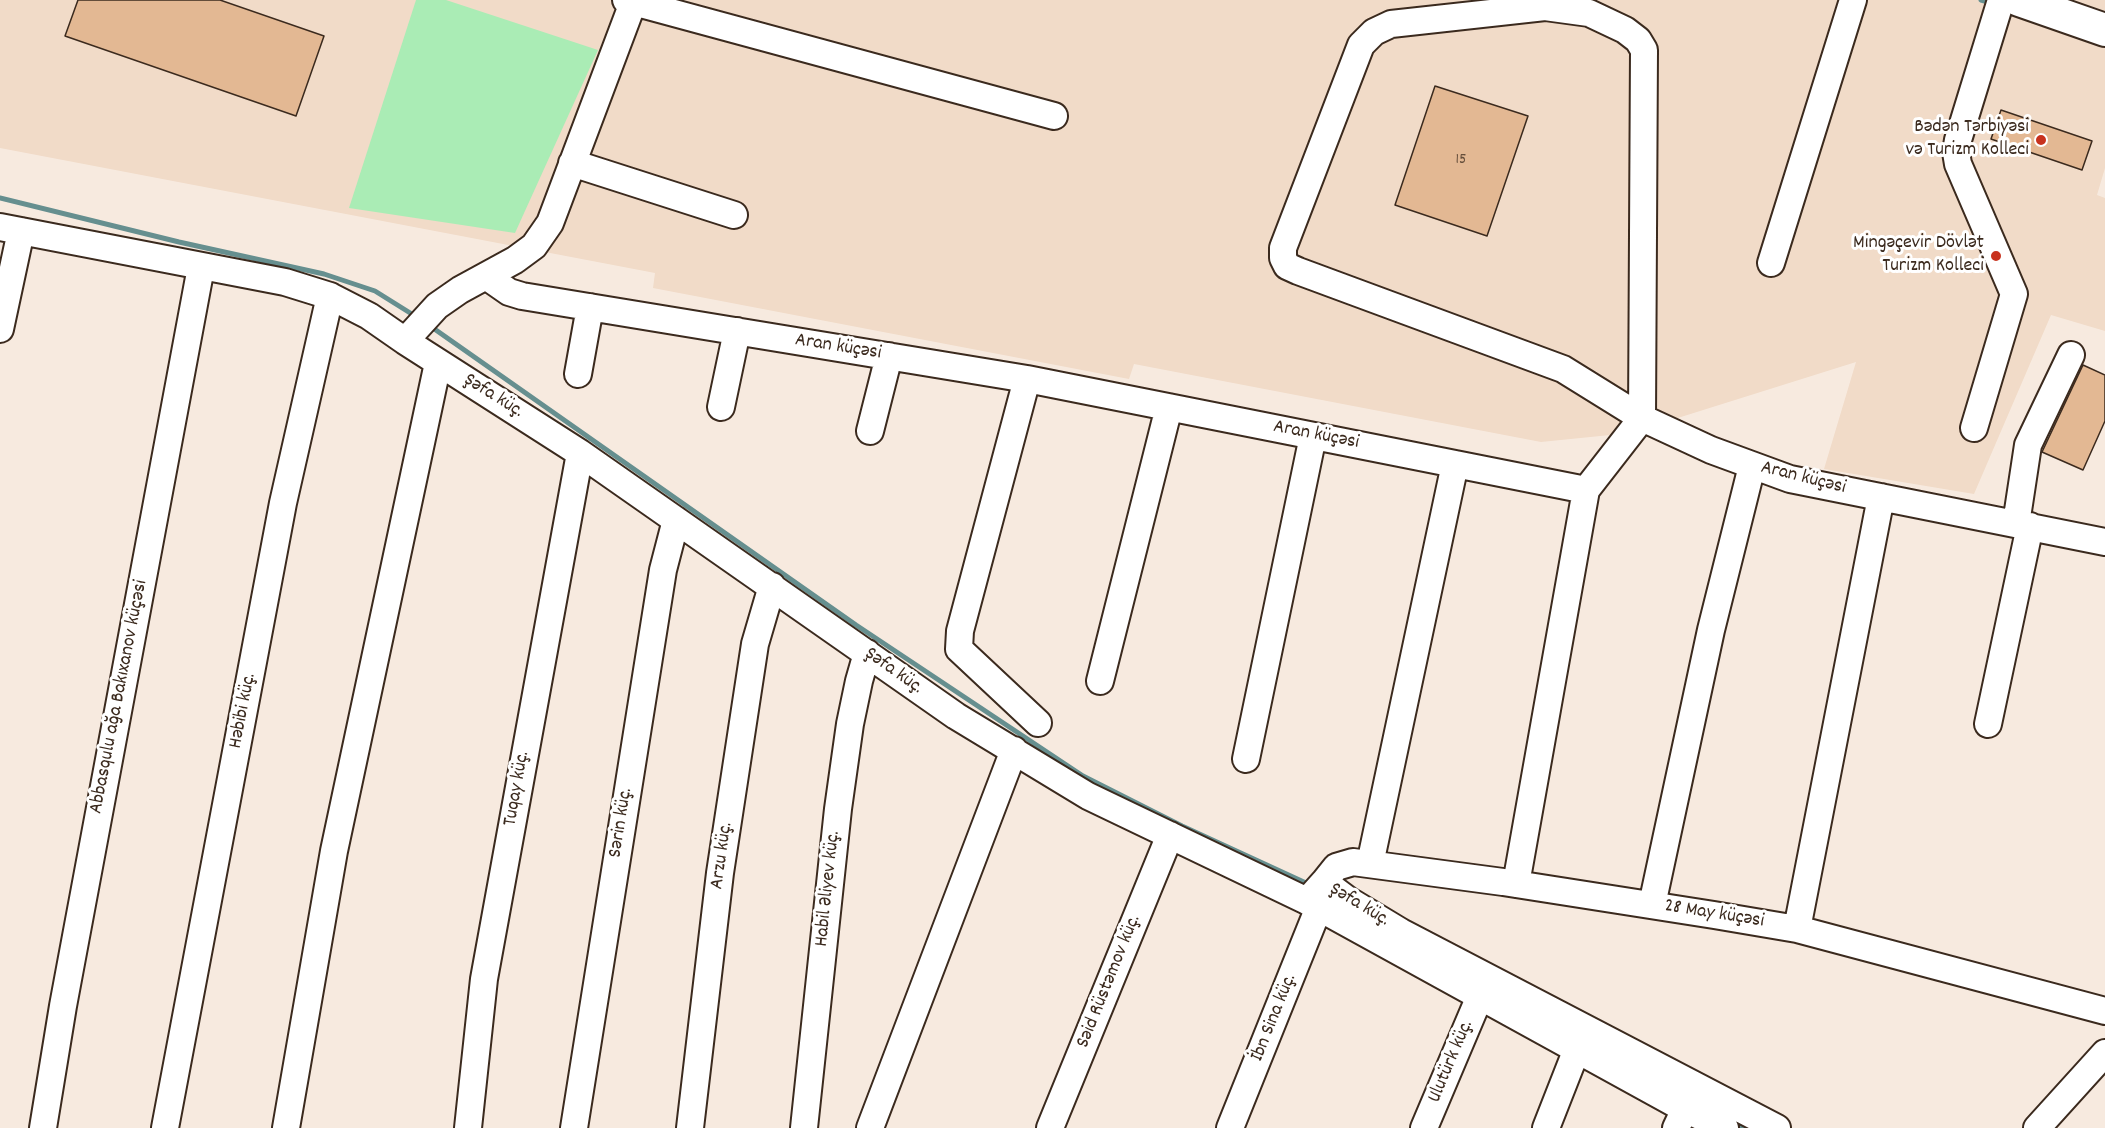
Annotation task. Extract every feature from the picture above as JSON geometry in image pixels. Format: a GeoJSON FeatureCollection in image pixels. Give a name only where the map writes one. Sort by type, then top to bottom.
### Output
{"type":"FeatureCollection","features":[{"type":"Feature","properties":{"kind":"main road"},"geometry":{"type":"LineString","coordinates":[[2019,0],[2105,30]]}},
{"type":"Feature","properties":{"kind":"street"},"geometry":{"type":"LineString","coordinates":[[1771,263],[1853,0]]}},
{"type":"Feature","properties":{"kind":"street"},"geometry":{"type":"LineString","coordinates":[[1974,428],[2014,294],[1958,164],[1956,152],[2001,0]]}},
{"type":"Feature","properties":{"kind":"street"},"geometry":{"type":"LineString","coordinates":[[405,341],[437,306],[515,260],[534,246],[550,223],[631,1],[1054,116]]}},
{"type":"Feature","properties":{"kind":"street","name":"Aran küçəsi"},"geometry":{"type":"LineString","coordinates":[[1642,418],[1645,62],[1644,50],[1638,40],[1625,30],[1589,13],[1545,7],[1391,24],[1374,32],[1361,45],[1283,248],[1282,258],[1287,266],[1563,369],[1642,418],[1711,450],[1790,479],[2105,542]]}},
{"type":"Feature","properties":{"kind":"street"},"geometry":{"type":"LineString","coordinates":[[572,163],[734,215]]}},
{"type":"Feature","properties":{"kind":"street"},"geometry":{"type":"LineString","coordinates":[[0,329],[11,229]]}},
{"type":"Feature","properties":{"kind":"street","name":"Şəfa küç."},"geometry":{"type":"LineString","coordinates":[[11,229],[285,282],[330,296],[369,316],[438,363],[580,453],[956,716],[1088,796],[1170,835],[1317,897],[1348,900],[1401,932],[1777,1128]]}},
{"type":"Feature","properties":{"kind":"street","name":"Abbasqulu ağa Bakıxanov küçəsi"},"geometry":{"type":"LineString","coordinates":[[43,1128],[63,1006],[201,267]]}},
{"type":"Feature","properties":{"kind":"street","name":"Aran küçəsi"},"geometry":{"type":"LineString","coordinates":[[486,276],[509,292],[522,296],[1027,379],[1587,490]]}},
{"type":"Feature","properties":{"kind":"street","name":"Həbibi küç."},"geometry":{"type":"LineString","coordinates":[[165,1128],[283,502],[330,296]]}},
{"type":"Feature","properties":{"kind":"street"},"geometry":{"type":"LineString","coordinates":[[578,374],[590,307]]}},
{"type":"Feature","properties":{"kind":"street"},"geometry":{"type":"LineString","coordinates":[[721,407],[737,331]]}},
{"type":"Feature","properties":{"kind":"street"},"geometry":{"type":"LineString","coordinates":[[1988,724],[2023,525],[2028,445],[2071,355]]}},
{"type":"Feature","properties":{"kind":"street"},"geometry":{"type":"LineString","coordinates":[[870,431],[889,356]]}},
{"type":"Feature","properties":{"kind":"street"},"geometry":{"type":"LineString","coordinates":[[286,1128],[334,851],[438,363]]}},
{"type":"Feature","properties":{"kind":"street"},"geometry":{"type":"LineString","coordinates":[[1027,379],[960,631],[959,649],[1038,723]]}},
{"type":"Feature","properties":{"kind":"street"},"geometry":{"type":"LineString","coordinates":[[1100,681],[1169,407]]}},
{"type":"Feature","properties":{"kind":"street"},"geometry":{"type":"LineString","coordinates":[[1516,884],[1587,490],[1642,418]]}},
{"type":"Feature","properties":{"kind":"street"},"geometry":{"type":"LineString","coordinates":[[1246,759],[1313,435]]}},
{"type":"Feature","properties":{"kind":"street","name":"Tuqay küç."},"geometry":{"type":"LineString","coordinates":[[468,1128],[484,979],[580,453]]}},
{"type":"Feature","properties":{"kind":"street"},"geometry":{"type":"LineString","coordinates":[[1370,864],[1455,464]]}},
{"type":"Feature","properties":{"kind":"street"},"geometry":{"type":"LineString","coordinates":[[1653,905],[1711,630],[1752,466]]}},
{"type":"Feature","properties":{"kind":"street"},"geometry":{"type":"LineString","coordinates":[[1797,929],[1881,497]]}},
{"type":"Feature","properties":{"kind":"street","name":"Sərin küç."},"geometry":{"type":"LineString","coordinates":[[574,1128],[661,580],[676,520]]}},
{"type":"Feature","properties":{"kind":"street","name":"Arzu küç."},"geometry":{"type":"LineString","coordinates":[[690,1128],[722,862],[755,644],[772,586]]}},
{"type":"Feature","properties":{"kind":"street","name":"Habil Əliyev küç."},"geometry":{"type":"LineString","coordinates":[[804,1128],[837,809],[850,724],[867,653]]}},
{"type":"Feature","properties":{"kind":"street"},"geometry":{"type":"LineString","coordinates":[[870,1128],[1014,750]]}},
{"type":"Feature","properties":{"kind":"street","name":"Səid Rüstəmov küç."},"geometry":{"type":"LineString","coordinates":[[1050,1128],[1170,835]]}},
{"type":"Feature","properties":{"kind":"street","name":"28 May küçəsi"},"geometry":{"type":"LineString","coordinates":[[1317,897],[1336,867],[1353,862],[1516,884],[1797,929],[2105,1011]]}},
{"type":"Feature","properties":{"kind":"street"},"geometry":{"type":"LineString","coordinates":[[1317,897],[1480,996],[1577,1049],[1681,1118],[1725,1128]]}},
{"type":"Feature","properties":{"kind":"street","name":"İbn Sina küç."},"geometry":{"type":"LineString","coordinates":[[1230,1128],[1317,897]]}},
{"type":"Feature","properties":{"kind":"street","name":"Ulutürk küç."},"geometry":{"type":"LineString","coordinates":[[1424,1128],[1480,996]]}},
{"type":"Feature","properties":{"kind":"street"},"geometry":{"type":"LineString","coordinates":[[1546,1128],[1577,1049]]}},
{"type":"Feature","properties":{"kind":"street"},"geometry":{"type":"LineString","coordinates":[[2037,1128],[2105,1053]]}},
{"type":"Feature","properties":{"kind":"shaded area"},"geometry":{"type":"Polygon","coordinates":[[[0,0],[2105,0],[2105,168],[2097,195],[2105,198],[2105,331],[2051,315],[1974,494],[1824,469],[1856,362],[1630,433],[1541,442],[1134,364],[1129,379],[653,288],[655,273],[0,148],[0,0]]]}},
{"type":"Feature","properties":{"kind":"green space"},"geometry":{"type":"Polygon","coordinates":[[[416,0],[446,0],[598,50],[515,233],[349,208],[416,0]]]}},
{"type":"Feature","properties":{"kind":"building"},"geometry":{"type":"Polygon","coordinates":[[[78,0],[220,0],[324,36],[296,116],[65,36],[78,0]]]}},
{"type":"Feature","properties":{"kind":"building"},"geometry":{"type":"Polygon","coordinates":[[[1435,86],[1528,116],[1487,236],[1395,205],[1435,86]]]}},
{"type":"Feature","properties":{"kind":"building","name":"Bədən Tərbiyəsi və Turizm Kolleci"},"geometry":{"type":"Polygon","coordinates":[[[2001,110],[2092,141],[2082,170],[1991,139],[2001,110]]]}},
{"type":"Feature","properties":{"kind":"building"},"geometry":{"type":"Polygon","coordinates":[[[2083,365],[2105,375],[2105,421],[2083,470],[2042,452],[2083,365]]]}},
{"type":"Feature","properties":{"kind":"waterway"},"geometry":{"type":"LineString","coordinates":[[1981,0],[1988,2]]}},
{"type":"Feature","properties":{"kind":"waterway"},"geometry":{"type":"LineString","coordinates":[[0,198],[179,242],[324,274],[375,291],[415,316]]}},
{"type":"Feature","properties":{"kind":"waterway"},"geometry":{"type":"LineString","coordinates":[[433,328],[856,625],[1083,776],[1182,826],[1306,883]]}},
{"type":"Feature","properties":{"kind":"waterway"},"geometry":{"type":"LineString","coordinates":[[1732,1121],[1746,1128]]}},
{"type":"Feature","properties":{"kind":"place","name":"Bədən Tərbiyəsi və Turizm Kolleci"},"geometry":{"type":"Point","coordinates":[2041,140]}},
{"type":"Feature","properties":{"kind":"place","name":"Mingəçevir Dövlət Turizm Kolleci"},"geometry":{"type":"Point","coordinates":[1996,256]}}]}
